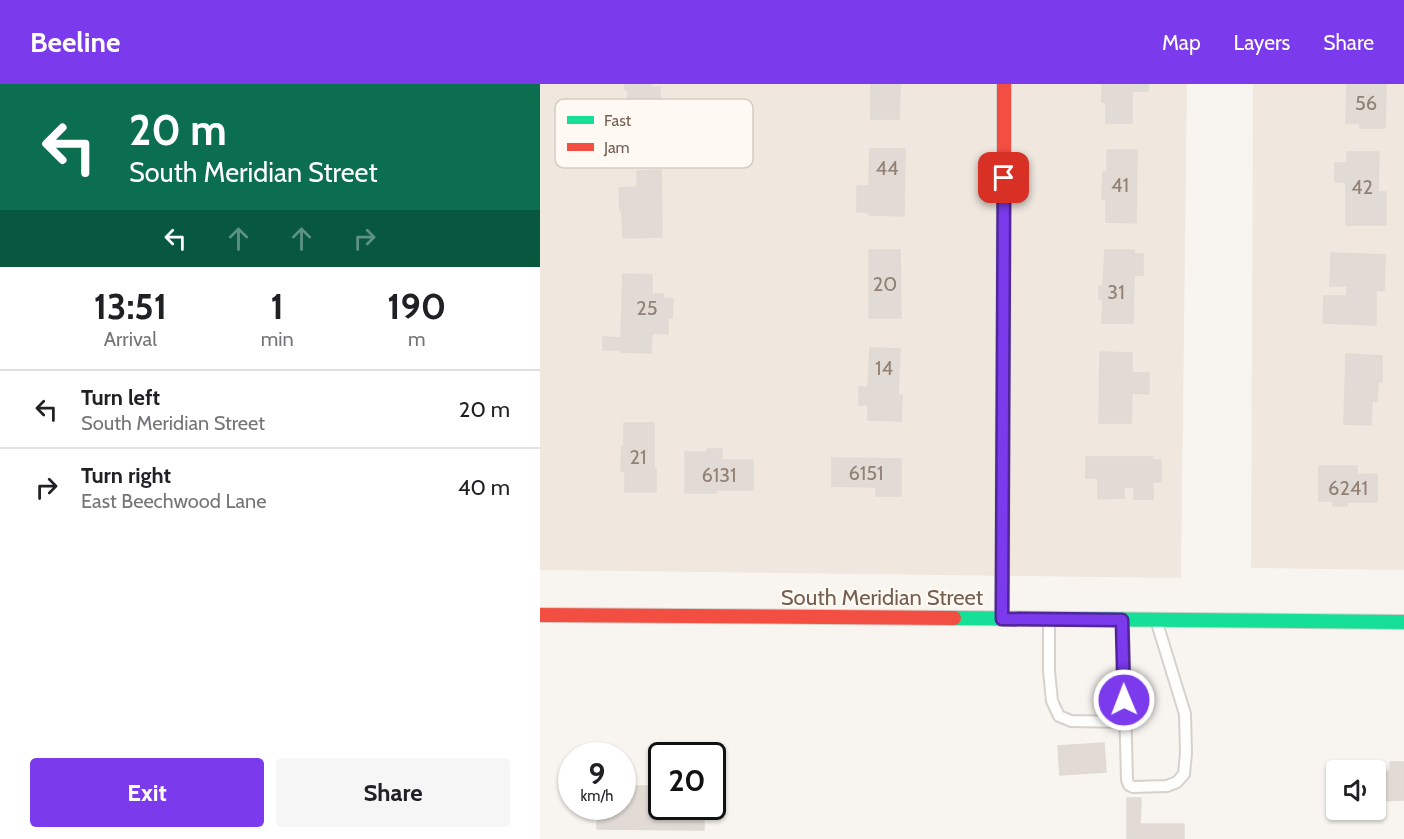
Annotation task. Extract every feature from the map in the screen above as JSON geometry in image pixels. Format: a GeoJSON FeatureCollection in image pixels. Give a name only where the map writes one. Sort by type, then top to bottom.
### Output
{"type":"FeatureCollection","features":[{"type":"Feature","properties":{"kind":"main road"},"geometry":{"type":"LineString","coordinates":[[1002,619],[1004,84]]}},
{"type":"Feature","properties":{"kind":"main road","name":"South Meridian Street"},"geometry":{"type":"LineString","coordinates":[[540,615],[1404,622]]}},
{"type":"Feature","properties":{"kind":"lane"},"geometry":{"type":"LineString","coordinates":[[1049,619],[1049,671],[1052,701],[1059,716],[1071,721],[1125,722]]}},
{"type":"Feature","properties":{"kind":"lane"},"geometry":{"type":"LineString","coordinates":[[1122,620],[1127,780],[1133,787],[1167,786],[1177,782],[1184,774],[1185,714],[1156,620]]}},
{"type":"Feature","properties":{"kind":"shaded area"},"geometry":{"type":"Polygon","coordinates":[[[540,84],[1187,84],[1181,578],[540,570],[540,84]]]}},
{"type":"Feature","properties":{"kind":"shaded area"},"geometry":{"type":"Polygon","coordinates":[[[1253,84],[1404,84],[1404,570],[1251,568],[1253,84]]]}},
{"type":"Feature","properties":{"kind":"building"},"geometry":{"type":"Polygon","coordinates":[[[625,84],[651,84],[651,87],[660,87],[660,99],[628,99],[628,90],[625,90],[625,84]]]}},
{"type":"Feature","properties":{"kind":"building"},"geometry":{"type":"Polygon","coordinates":[[[871,84],[900,84],[899,119],[871,119],[871,84]]]}},
{"type":"Feature","properties":{"kind":"building"},"geometry":{"type":"Polygon","coordinates":[[[1102,84],[1148,84],[1148,91],[1132,91],[1132,123],[1106,123],[1106,102],[1102,102],[1102,84]]]}},
{"type":"Feature","properties":{"kind":"building"},"geometry":{"type":"Polygon","coordinates":[[[1347,84],[1386,84],[1385,128],[1360,128],[1360,123],[1346,123],[1347,84]]]}},
{"type":"Feature","properties":{"kind":"building"},"geometry":{"type":"Polygon","coordinates":[[[870,149],[905,149],[904,216],[869,215],[869,212],[857,212],[857,186],[869,186],[870,149]]]}},
{"type":"Feature","properties":{"kind":"building"},"geometry":{"type":"Polygon","coordinates":[[[1107,150],[1137,150],[1136,223],[1106,222],[1106,199],[1102,199],[1103,172],[1107,172],[1107,150]]]}},
{"type":"Feature","properties":{"kind":"building"},"geometry":{"type":"Polygon","coordinates":[[[1347,152],[1379,152],[1378,192],[1386,192],[1386,225],[1346,225],[1346,182],[1335,182],[1335,163],[1347,163],[1347,152]]]}},
{"type":"Feature","properties":{"kind":"building"},"geometry":{"type":"Polygon","coordinates":[[[661,170],[662,237],[623,238],[619,188],[637,187],[637,171],[661,170]]]}},
{"type":"Feature","properties":{"kind":"building"},"geometry":{"type":"Polygon","coordinates":[[[869,250],[900,250],[901,318],[869,318],[869,250]]]}},
{"type":"Feature","properties":{"kind":"building"},"geometry":{"type":"Polygon","coordinates":[[[1105,250],[1134,250],[1134,254],[1143,254],[1143,275],[1134,275],[1133,323],[1102,323],[1103,299],[1099,299],[1099,286],[1103,286],[1105,250]]]}},
{"type":"Feature","properties":{"kind":"building"},"geometry":{"type":"Polygon","coordinates":[[[1331,253],[1385,255],[1384,291],[1376,290],[1376,325],[1323,323],[1324,296],[1347,296],[1347,286],[1330,286],[1331,253]]]}},
{"type":"Feature","properties":{"kind":"building"},"geometry":{"type":"Polygon","coordinates":[[[623,274],[652,275],[652,294],[663,294],[662,298],[673,299],[672,318],[668,318],[668,334],[652,333],[651,353],[603,350],[603,337],[621,338],[623,274]]]}},
{"type":"Feature","properties":{"kind":"building"},"geometry":{"type":"Polygon","coordinates":[[[870,348],[900,349],[898,395],[902,395],[901,421],[868,420],[868,405],[859,405],[859,387],[868,387],[870,348]]]}},
{"type":"Feature","properties":{"kind":"building"},"geometry":{"type":"Polygon","coordinates":[[[1100,352],[1132,353],[1132,373],[1149,373],[1149,394],[1132,393],[1131,423],[1099,423],[1100,352]]]}},
{"type":"Feature","properties":{"kind":"building"},"geometry":{"type":"Polygon","coordinates":[[[1346,354],[1382,356],[1382,382],[1378,382],[1377,401],[1372,401],[1371,425],[1344,424],[1346,354]]]}},
{"type":"Feature","properties":{"kind":"building"},"geometry":{"type":"Polygon","coordinates":[[[624,423],[654,423],[656,492],[625,492],[625,471],[621,471],[624,423]]]}},
{"type":"Feature","properties":{"kind":"building"},"geometry":{"type":"Polygon","coordinates":[[[707,449],[722,449],[722,460],[753,460],[753,490],[685,493],[685,452],[707,452],[707,449]]]}},
{"type":"Feature","properties":{"kind":"building"},"geometry":{"type":"Polygon","coordinates":[[[1086,457],[1153,457],[1153,460],[1161,460],[1161,482],[1153,482],[1153,499],[1134,499],[1134,487],[1124,487],[1124,498],[1098,499],[1098,478],[1086,478],[1086,457]]]}},
{"type":"Feature","properties":{"kind":"building"},"geometry":{"type":"Polygon","coordinates":[[[832,458],[901,459],[901,496],[876,496],[876,487],[832,486],[832,458]]]}},
{"type":"Feature","properties":{"kind":"building"},"geometry":{"type":"Polygon","coordinates":[[[1319,466],[1357,466],[1357,475],[1377,474],[1377,502],[1347,502],[1347,506],[1333,506],[1333,501],[1319,501],[1319,466]]]}},
{"type":"Feature","properties":{"kind":"building"},"geometry":{"type":"Polygon","coordinates":[[[1104,743],[1106,772],[1060,775],[1058,746],[1104,743]]]}},
{"type":"Feature","properties":{"kind":"building"},"geometry":{"type":"Polygon","coordinates":[[[1390,762],[1404,762],[1404,800],[1386,801],[1386,771],[1390,771],[1390,762]]]}},
{"type":"Feature","properties":{"kind":"building"},"geometry":{"type":"Polygon","coordinates":[[[636,786],[648,786],[648,820],[704,820],[704,830],[597,829],[597,820],[636,820],[636,786]]]}},
{"type":"Feature","properties":{"kind":"building"},"geometry":{"type":"Polygon","coordinates":[[[1127,798],[1141,798],[1140,824],[1184,824],[1184,839],[1127,839],[1127,798]]]}},
{"type":"Feature","properties":{"kind":"traffic: fast"},"geometry":{"type":"LineString","coordinates":[[1002,619],[1004,167]]}},
{"type":"Feature","properties":{"kind":"traffic: fast"},"geometry":{"type":"LineString","coordinates":[[954,618],[1404,622]]}},
{"type":"Feature","properties":{"kind":"traffic: jam"},"geometry":{"type":"LineString","coordinates":[[1004,84],[1004,167]]}},
{"type":"Feature","properties":{"kind":"traffic: jam"},"geometry":{"type":"LineString","coordinates":[[540,615],[954,618]]}},
{"type":"Feature","properties":{"kind":"route"},"geometry":{"type":"LineString","coordinates":[[1004,178],[1002,619],[1122,620],[1124,700]]}}]}
